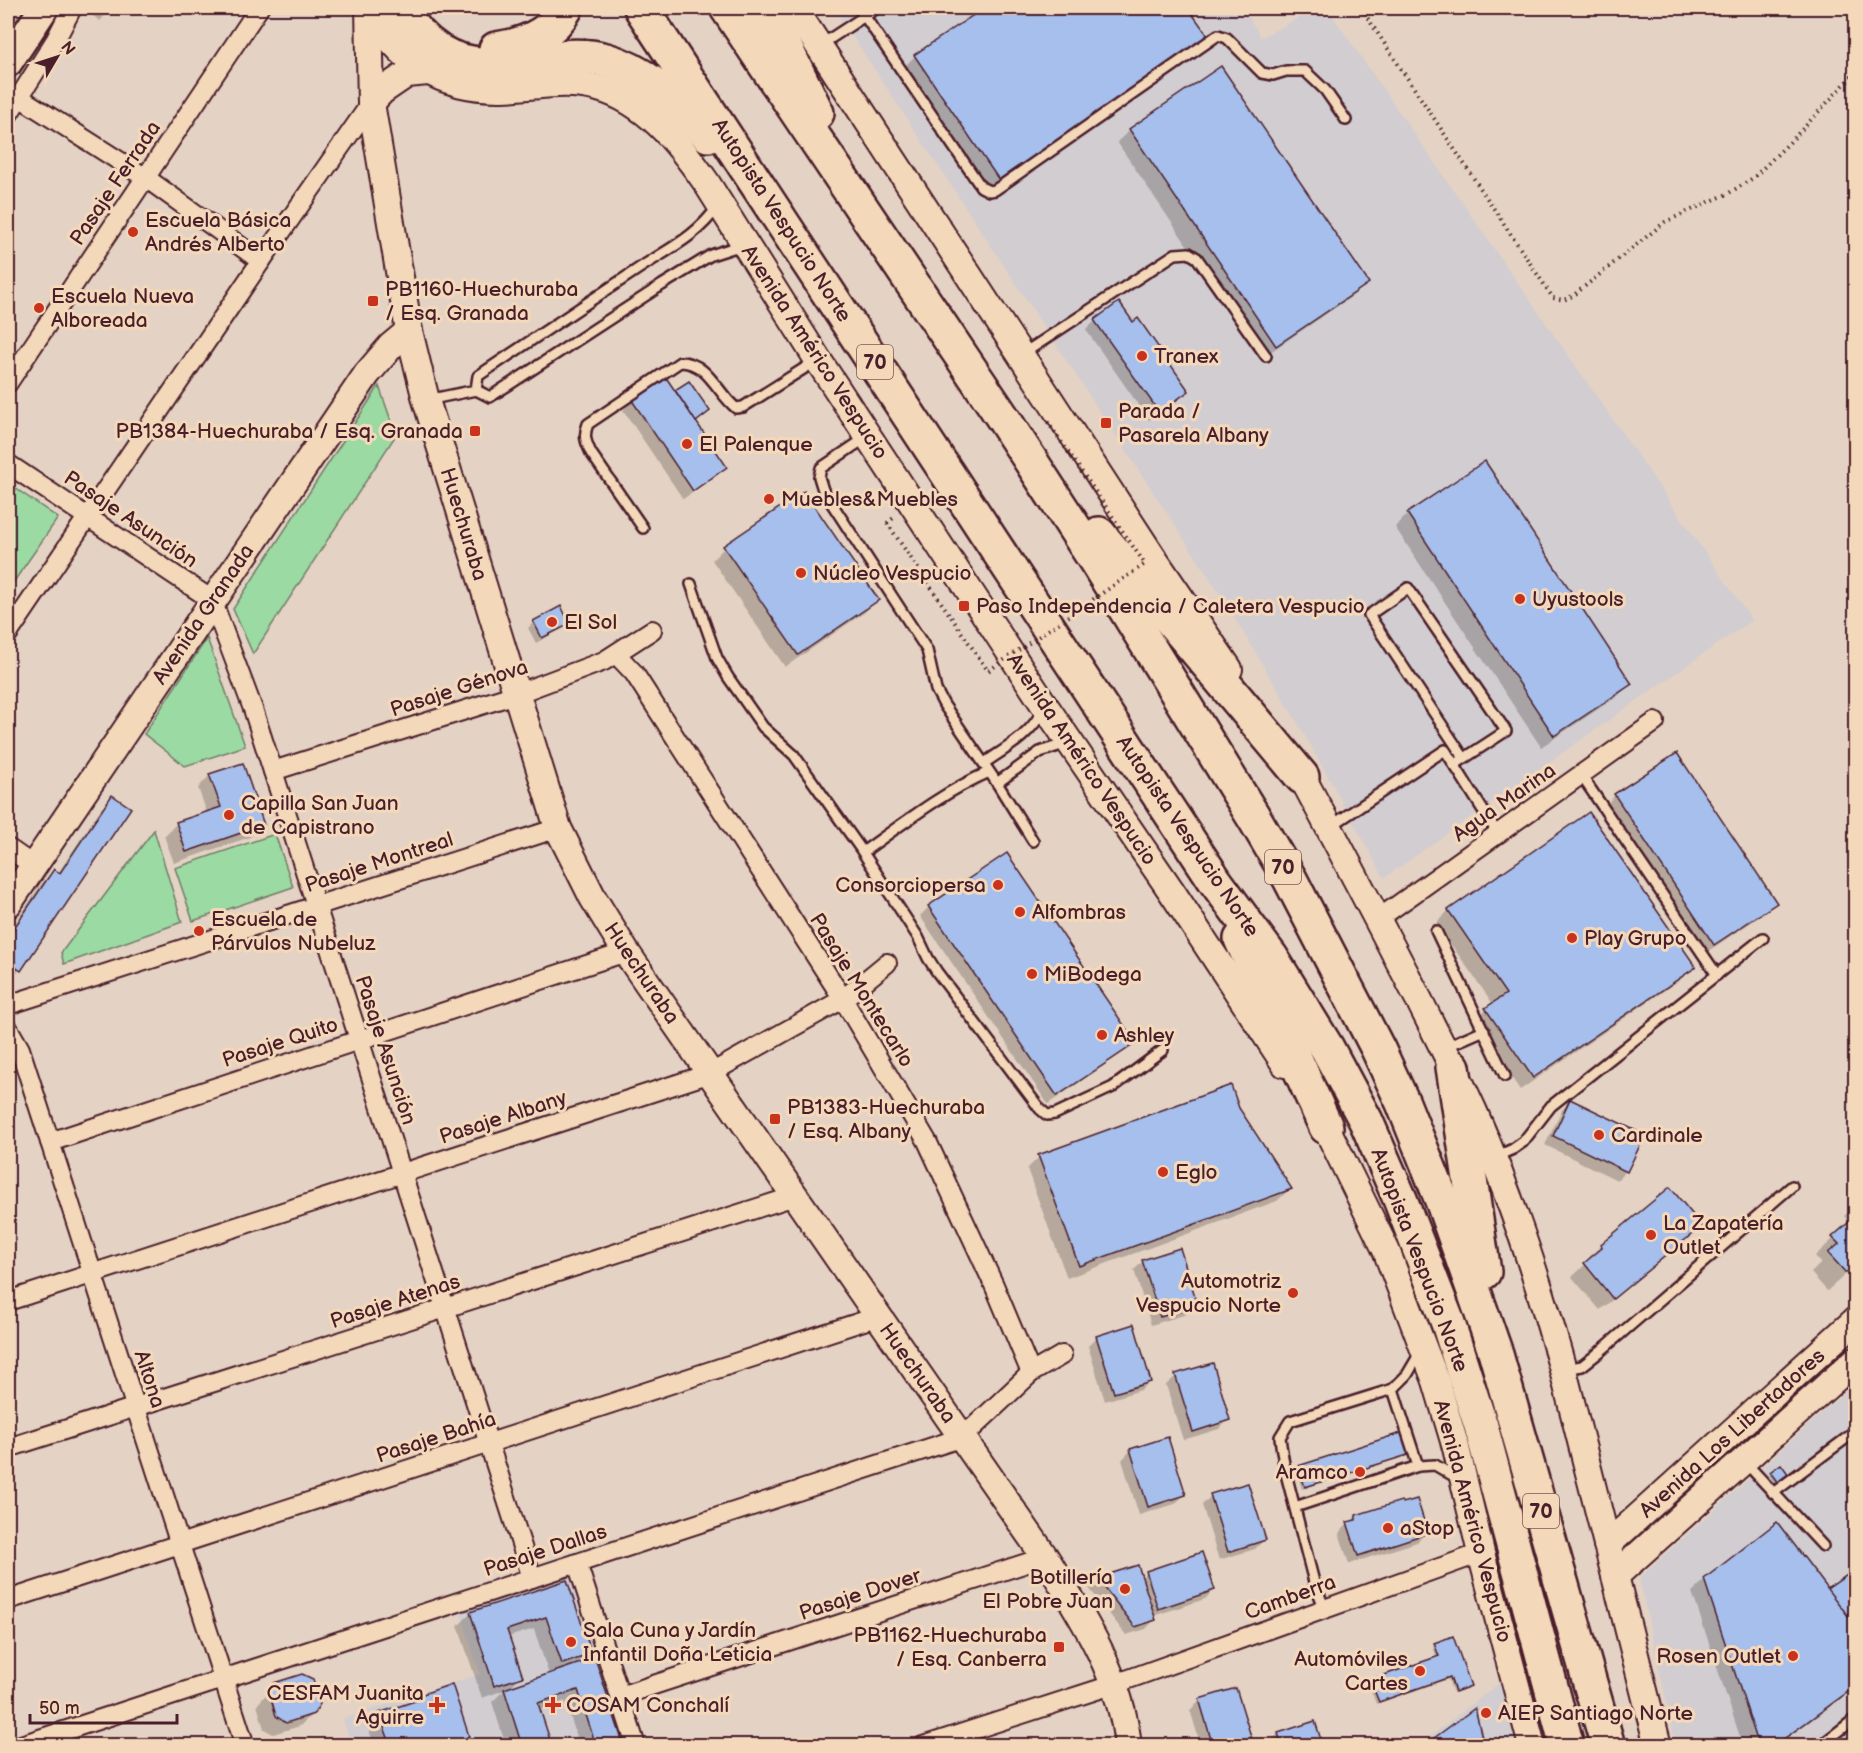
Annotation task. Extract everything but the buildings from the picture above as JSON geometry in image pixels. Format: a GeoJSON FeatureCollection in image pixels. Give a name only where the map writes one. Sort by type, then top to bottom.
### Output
{"type":"FeatureCollection","features":[{"type":"Feature","properties":{"kind":"highway"},"geometry":{"type":"LineString","coordinates":[[400,8],[407,20],[424,39],[444,54],[458,60],[486,65],[567,56],[606,60],[625,68],[658,88],[680,105],[762,190]]}},
{"type":"Feature","properties":{"kind":"highway"},"geometry":{"type":"LineString","coordinates":[[422,8],[437,26],[460,42],[496,49],[522,44],[538,37],[554,25],[566,8]]}},
{"type":"Feature","properties":{"kind":"highway","name":"Autopista Vespucio Norte"},"geometry":{"type":"LineString","coordinates":[[641,8],[1216,882],[1271,957],[1327,1048],[1366,1120],[1400,1198],[1448,1323],[1481,1426],[1567,1746]]}},
{"type":"Feature","properties":{"kind":"highway","name":"Autopista Vespucio Norte"},"geometry":{"type":"LineString","coordinates":[[727,8],[1003,418],[1158,660],[1290,879],[1378,1049],[1404,1103],[1443,1203],[1495,1351],[1608,1746]]}},
{"type":"Feature","properties":{"kind":"highway"},"geometry":{"type":"LineString","coordinates":[[766,8],[864,212]]}},
{"type":"Feature","properties":{"kind":"highway"},"geometry":{"type":"LineString","coordinates":[[1003,418],[1302,777]]}},
{"type":"Feature","properties":{"kind":"highway"},"geometry":{"type":"LineString","coordinates":[[1216,882],[1326,1127]]}},
{"type":"Feature","properties":{"kind":"highway"},"geometry":{"type":"LineString","coordinates":[[1448,1057],[1495,1351]]}},
{"type":"Feature","properties":{"kind":"main road"},"geometry":{"type":"LineString","coordinates":[[8,62],[45,8]]}},
{"type":"Feature","properties":{"kind":"main road","name":"Avenida Américo Vespucio"},"geometry":{"type":"LineString","coordinates":[[369,8],[395,45],[409,59],[428,72],[448,80],[485,88],[567,83],[599,88],[633,104],[654,118],[690,159],[818,360],[1069,743],[1172,892],[1326,1127],[1386,1251],[1423,1345],[1446,1414],[1532,1746]]}},
{"type":"Feature","properties":{"kind":"main road","name":"Huechuraba"},"geometry":{"type":"LineString","coordinates":[[369,8],[371,103],[409,331],[426,400],[558,828],[593,898],[627,952],[1046,1557],[1099,1647],[1121,1701],[1128,1746]]}},
{"type":"Feature","properties":{"kind":"main road"},"geometry":{"type":"LineString","coordinates":[[794,8],[1152,556],[1302,777],[1378,918],[1448,1057],[1493,1158],[1532,1263],[1563,1370],[1658,1746]]}},
{"type":"Feature","properties":{"kind":"main road"},"geometry":{"type":"LineString","coordinates":[[371,103],[382,91],[406,74],[428,72]]}},
{"type":"Feature","properties":{"kind":"main road","name":"Avenida Granada"},"geometry":{"type":"LineString","coordinates":[[8,904],[367,374],[391,346],[409,331]]}},
{"type":"Feature","properties":{"kind":"main road","name":"Avenida Los Libertadores"},"geometry":{"type":"LineString","coordinates":[[1607,1545],[1856,1320]]}},
{"type":"Feature","properties":{"kind":"main road","name":"Avenida Los Libertadores"},"geometry":{"type":"LineString","coordinates":[[1615,1576],[1856,1360]]}},
{"type":"Feature","properties":{"kind":"street"},"geometry":{"type":"LineString","coordinates":[[8,115],[56,39],[72,8]]}},
{"type":"Feature","properties":{"kind":"street","name":"Pasaje Ferrada"},"geometry":{"type":"LineString","coordinates":[[8,383],[259,8]]}},
{"type":"Feature","properties":{"kind":"street"},"geometry":{"type":"LineString","coordinates":[[20,97],[146,178],[261,261]]}},
{"type":"Feature","properties":{"kind":"street"},"geometry":{"type":"LineString","coordinates":[[8,634],[371,103]]}},
{"type":"Feature","properties":{"kind":"street","name":"Pasaje Asunción"},"geometry":{"type":"LineString","coordinates":[[8,464],[212,600],[253,709],[532,1578]]}},
{"type":"Feature","properties":{"kind":"street","name":"Pasaje Génova"},"geometry":{"type":"LineString","coordinates":[[273,771],[516,694],[604,661],[652,630]]}},
{"type":"Feature","properties":{"kind":"street","name":"Pasaje Montecarlo"},"geometry":{"type":"LineString","coordinates":[[616,654],[634,673],[843,999],[927,1141],[994,1285],[1030,1373]]}},
{"type":"Feature","properties":{"kind":"street","name":"Agua Marina"},"geometry":{"type":"LineString","coordinates":[[1378,918],[1655,722]]}},
{"type":"Feature","properties":{"kind":"street","name":"Pasaje Montreal"},"geometry":{"type":"LineString","coordinates":[[8,1005],[558,828]]}},
{"type":"Feature","properties":{"kind":"street"},"geometry":{"type":"LineString","coordinates":[[8,848],[34,866]]}},
{"type":"Feature","properties":{"kind":"street","name":"Pasaje Quito"},"geometry":{"type":"LineString","coordinates":[[50,1142],[627,952]]}},
{"type":"Feature","properties":{"kind":"street","name":"Pasaje Albany"},"geometry":{"type":"LineString","coordinates":[[8,1301],[711,1073],[843,999],[887,963]]}},
{"type":"Feature","properties":{"kind":"street","name":"Altona"},"geometry":{"type":"LineString","coordinates":[[8,1028],[20,1049],[245,1746]]}},
{"type":"Feature","properties":{"kind":"street","name":"Pasaje Atenas"},"geometry":{"type":"LineString","coordinates":[[8,1448],[795,1196]]}},
{"type":"Feature","properties":{"kind":"street","name":"Pasaje Bahía"},"geometry":{"type":"LineString","coordinates":[[8,1600],[879,1316]]}},
{"type":"Feature","properties":{"kind":"street","name":"Pasaje Dallas"},"geometry":{"type":"LineString","coordinates":[[18,1746],[963,1437],[1030,1373],[1062,1355]]}},
{"type":"Feature","properties":{"kind":"street","name":"Camberra"},"geometry":{"type":"LineString","coordinates":[[923,1746],[1115,1684],[1481,1554]]}},
{"type":"Feature","properties":{"kind":"street","name":"Pasaje Dover"},"geometry":{"type":"LineString","coordinates":[[620,1696],[1046,1557]]}},
{"type":"Feature","properties":{"kind":"street"},"geometry":{"type":"LineString","coordinates":[[577,1563],[636,1746]]}},
{"type":"Feature","properties":{"kind":"lane"},"geometry":{"type":"LineString","coordinates":[[859,8],[981,188],[989,191],[995,190],[1218,35],[1227,38],[1262,73],[1273,75],[1286,71],[1305,71],[1325,90],[1346,120]]}},
{"type":"Feature","properties":{"kind":"lane"},"geometry":{"type":"LineString","coordinates":[[819,46],[877,8]]}},
{"type":"Feature","properties":{"kind":"lane"},"geometry":{"type":"LineString","coordinates":[[476,390],[478,376],[647,262],[686,240],[709,219],[719,205]]}},
{"type":"Feature","properties":{"kind":"lane"},"geometry":{"type":"LineString","coordinates":[[426,400],[476,390],[490,397],[711,255],[744,244]]}},
{"type":"Feature","properties":{"kind":"lane"},"geometry":{"type":"LineString","coordinates":[[1021,355],[1175,254],[1189,253],[1197,258],[1266,356]]}},
{"type":"Feature","properties":{"kind":"lane"},"geometry":{"type":"LineString","coordinates":[[643,528],[591,453],[585,440],[588,424],[680,362],[689,362],[703,370],[736,408],[743,407],[818,360]]}},
{"type":"Feature","properties":{"kind":"lane"},"geometry":{"type":"LineString","coordinates":[[869,436],[821,468],[819,477],[823,490],[927,650],[936,690],[944,705],[1033,841]]}},
{"type":"Feature","properties":{"kind":"lane"},"geometry":{"type":"LineString","coordinates":[[691,584],[717,658],[728,677],[763,727],[794,755],[863,852],[918,937],[937,972],[1040,1109],[1047,1114],[1055,1114],[1113,1087],[1163,1050]]}},
{"type":"Feature","properties":{"kind":"lane"},"geometry":{"type":"LineString","coordinates":[[1454,765],[1506,731],[1408,588],[1369,615],[1464,758]]}},
{"type":"Feature","properties":{"kind":"lane"},"geometry":{"type":"LineString","coordinates":[[863,852],[987,768],[1037,722],[1045,706]]}},
{"type":"Feature","properties":{"kind":"lane"},"geometry":{"type":"LineString","coordinates":[[997,783],[1040,752],[1069,743]]}},
{"type":"Feature","properties":{"kind":"lane"},"geometry":{"type":"LineString","coordinates":[[1329,827],[1445,750],[1498,834]]}},
{"type":"Feature","properties":{"kind":"lane"},"geometry":{"type":"LineString","coordinates":[[1581,775],[1717,975]]}},
{"type":"Feature","properties":{"kind":"lane"},"geometry":{"type":"LineString","coordinates":[[1436,931],[1505,1076]]}},
{"type":"Feature","properties":{"kind":"lane"},"geometry":{"type":"LineString","coordinates":[[1493,1158],[1523,1143],[1551,1106],[1763,938]]}},
{"type":"Feature","properties":{"kind":"lane"},"geometry":{"type":"LineString","coordinates":[[1448,1057],[1484,1030]]}},
{"type":"Feature","properties":{"kind":"lane"},"geometry":{"type":"LineString","coordinates":[[1563,1370],[1582,1366],[1596,1355],[1792,1186]]}},
{"type":"Feature","properties":{"kind":"lane"},"geometry":{"type":"LineString","coordinates":[[1325,1609],[1314,1582],[1280,1437],[1290,1421],[1393,1389],[1417,1361],[1423,1345]]}},
{"type":"Feature","properties":{"kind":"lane"},"geometry":{"type":"LineString","coordinates":[[1393,1389],[1418,1466]]}},
{"type":"Feature","properties":{"kind":"lane"},"geometry":{"type":"LineString","coordinates":[[1773,1493],[1856,1431]]}},
{"type":"Feature","properties":{"kind":"lane"},"geometry":{"type":"LineString","coordinates":[[1744,1461],[1823,1546]]}},
{"type":"Feature","properties":{"kind":"lane"},"geometry":{"type":"LineString","coordinates":[[1295,1507],[1418,1466],[1436,1465],[1465,1482]]}},
{"type":"Feature","properties":{"kind":"lane"},"geometry":{"type":"LineString","coordinates":[[1820,1746],[1856,1718]]}},
{"type":"Feature","properties":{"kind":"path"},"geometry":{"type":"LineString","coordinates":[[1361,8],[1553,298],[1564,300],[1574,295],[1665,222],[1730,193],[1753,178],[1794,139],[1856,72]]}},
{"type":"Feature","properties":{"kind":"path"},"geometry":{"type":"LineString","coordinates":[[886,523],[988,671],[1145,564],[1047,421]]}},
{"type":"Feature","properties":{"kind":"shaded area"},"geometry":{"type":"Polygon","coordinates":[[[834,8],[1243,8],[1261,37],[1319,8],[1327,8],[1752,620],[1384,878],[1306,737],[1221,595],[834,8]]]}},
{"type":"Feature","properties":{"kind":"shaded area"},"geometry":{"type":"Polygon","coordinates":[[[1855,1383],[1855,1745],[1676,1745],[1639,1578],[1855,1383]]]}},
{"type":"Feature","properties":{"kind":"shaded area"},"geometry":{"type":"Polygon","coordinates":[[[563,1574],[572,1581],[628,1745],[351,1745],[343,1719],[480,1674],[459,1608],[563,1574]]]}},
{"type":"Feature","properties":{"kind":"shaded area","name":"AIEP Santiago Norte"},"geometry":{"type":"Polygon","coordinates":[[[1502,1681],[1519,1745],[1419,1745],[1502,1681]]]}},
{"type":"Feature","properties":{"kind":"green space"},"geometry":{"type":"Polygon","coordinates":[[[379,386],[396,435],[253,654],[233,609],[379,386]]]}},
{"type":"Feature","properties":{"kind":"green space"},"geometry":{"type":"Polygon","coordinates":[[[8,483],[58,518],[8,590],[8,483]]]}},
{"type":"Feature","properties":{"kind":"green space"},"geometry":{"type":"Polygon","coordinates":[[[207,638],[245,746],[185,766],[144,734],[207,638]]]}},
{"type":"Feature","properties":{"kind":"green space"},"geometry":{"type":"Polygon","coordinates":[[[154,830],[182,922],[64,964],[61,953],[154,830]]]}},
{"type":"Feature","properties":{"kind":"green space"},"geometry":{"type":"Polygon","coordinates":[[[275,834],[293,887],[193,921],[175,868],[275,834]]]}},
{"type":"Feature","properties":{"kind":"place","name":"Escuela Básica Andrés Alberto"},"geometry":{"type":"Point","coordinates":[133,232]}},
{"type":"Feature","properties":{"kind":"place","name":"PB1160-Huechuraba / Esq. Granada"},"geometry":{"type":"Point","coordinates":[373,301]}},
{"type":"Feature","properties":{"kind":"place","name":"Escuela Nueva Alboreada"},"geometry":{"type":"Point","coordinates":[39,308]}},
{"type":"Feature","properties":{"kind":"place","name":"Tranex"},"geometry":{"type":"Point","coordinates":[1142,356]}},
{"type":"Feature","properties":{"kind":"place","name":"Parada / Pasarela Albany"},"geometry":{"type":"Point","coordinates":[1106,423]}},
{"type":"Feature","properties":{"kind":"place","name":"PB1384-Huechuraba / Esq. Granada"},"geometry":{"type":"Point","coordinates":[475,431]}},
{"type":"Feature","properties":{"kind":"place","name":"El Palenque"},"geometry":{"type":"Point","coordinates":[687,444]}},
{"type":"Feature","properties":{"kind":"place","name":"Muebles&Muebles"},"geometry":{"type":"Point","coordinates":[769,499]}},
{"type":"Feature","properties":{"kind":"place","name":"Núcleo Vespucio"},"geometry":{"type":"Point","coordinates":[801,573]}},
{"type":"Feature","properties":{"kind":"place","name":"Uyustools"},"geometry":{"type":"Point","coordinates":[1520,599]}},
{"type":"Feature","properties":{"kind":"place","name":"Paso Independencia / Caletera Vespucio"},"geometry":{"type":"Point","coordinates":[964,606]}},
{"type":"Feature","properties":{"kind":"place","name":"El Sol"},"geometry":{"type":"Point","coordinates":[552,622]}},
{"type":"Feature","properties":{"kind":"place","name":"Capilla San Juan de Capistrano"},"geometry":{"type":"Point","coordinates":[229,815]}},
{"type":"Feature","properties":{"kind":"place","name":"Consorciopersa"},"geometry":{"type":"Point","coordinates":[998,885]}},
{"type":"Feature","properties":{"kind":"place","name":"Alfombras"},"geometry":{"type":"Point","coordinates":[1020,912]}},
{"type":"Feature","properties":{"kind":"place","name":"Escuela de Párvulos Nubeluz"},"geometry":{"type":"Point","coordinates":[199,931]}},
{"type":"Feature","properties":{"kind":"place","name":"Play Grupo"},"geometry":{"type":"Point","coordinates":[1572,938]}},
{"type":"Feature","properties":{"kind":"place","name":"MiBodega"},"geometry":{"type":"Point","coordinates":[1032,974]}},
{"type":"Feature","properties":{"kind":"place","name":"Ashley"},"geometry":{"type":"Point","coordinates":[1102,1035]}},
{"type":"Feature","properties":{"kind":"place","name":"PB1383-Huechuraba / Esq. Albany"},"geometry":{"type":"Point","coordinates":[775,1119]}},
{"type":"Feature","properties":{"kind":"place","name":"Cardinale"},"geometry":{"type":"Point","coordinates":[1599,1135]}},
{"type":"Feature","properties":{"kind":"place","name":"Eglo"},"geometry":{"type":"Point","coordinates":[1163,1172]}},
{"type":"Feature","properties":{"kind":"place","name":"La Zapatería Outlet"},"geometry":{"type":"Point","coordinates":[1651,1235]}},
{"type":"Feature","properties":{"kind":"place","name":"Automotriz Vespucio Norte"},"geometry":{"type":"Point","coordinates":[1293,1293]}},
{"type":"Feature","properties":{"kind":"place","name":"Aramco"},"geometry":{"type":"Point","coordinates":[1360,1472]}},
{"type":"Feature","properties":{"kind":"place","name":"aStop"},"geometry":{"type":"Point","coordinates":[1388,1528]}},
{"type":"Feature","properties":{"kind":"place","name":"Botillería El Pobre Juan"},"geometry":{"type":"Point","coordinates":[1125,1589]}},
{"type":"Feature","properties":{"kind":"place","name":"Sala Cuna y Jardín Infantil Doña Leticia"},"geometry":{"type":"Point","coordinates":[571,1642]}},
{"type":"Feature","properties":{"kind":"place","name":"PB1162-Huechuraba / Esq. Canberra"},"geometry":{"type":"Point","coordinates":[1059,1647]}},
{"type":"Feature","properties":{"kind":"place","name":"Rosen Outlet"},"geometry":{"type":"Point","coordinates":[1793,1656]}},
{"type":"Feature","properties":{"kind":"place","name":"Automóviles Cartes"},"geometry":{"type":"Point","coordinates":[1420,1671]}},
{"type":"Feature","properties":{"kind":"place","name":"CESFAM Juanita Aguirre"},"geometry":{"type":"Point","coordinates":[437,1705]}},
{"type":"Feature","properties":{"kind":"place","name":"COSAM Conchalí"},"geometry":{"type":"Point","coordinates":[553,1705]}},
{"type":"Feature","properties":{"kind":"place","name":"AIEP Santiago Norte"},"geometry":{"type":"Point","coordinates":[1486,1713]}}]}
